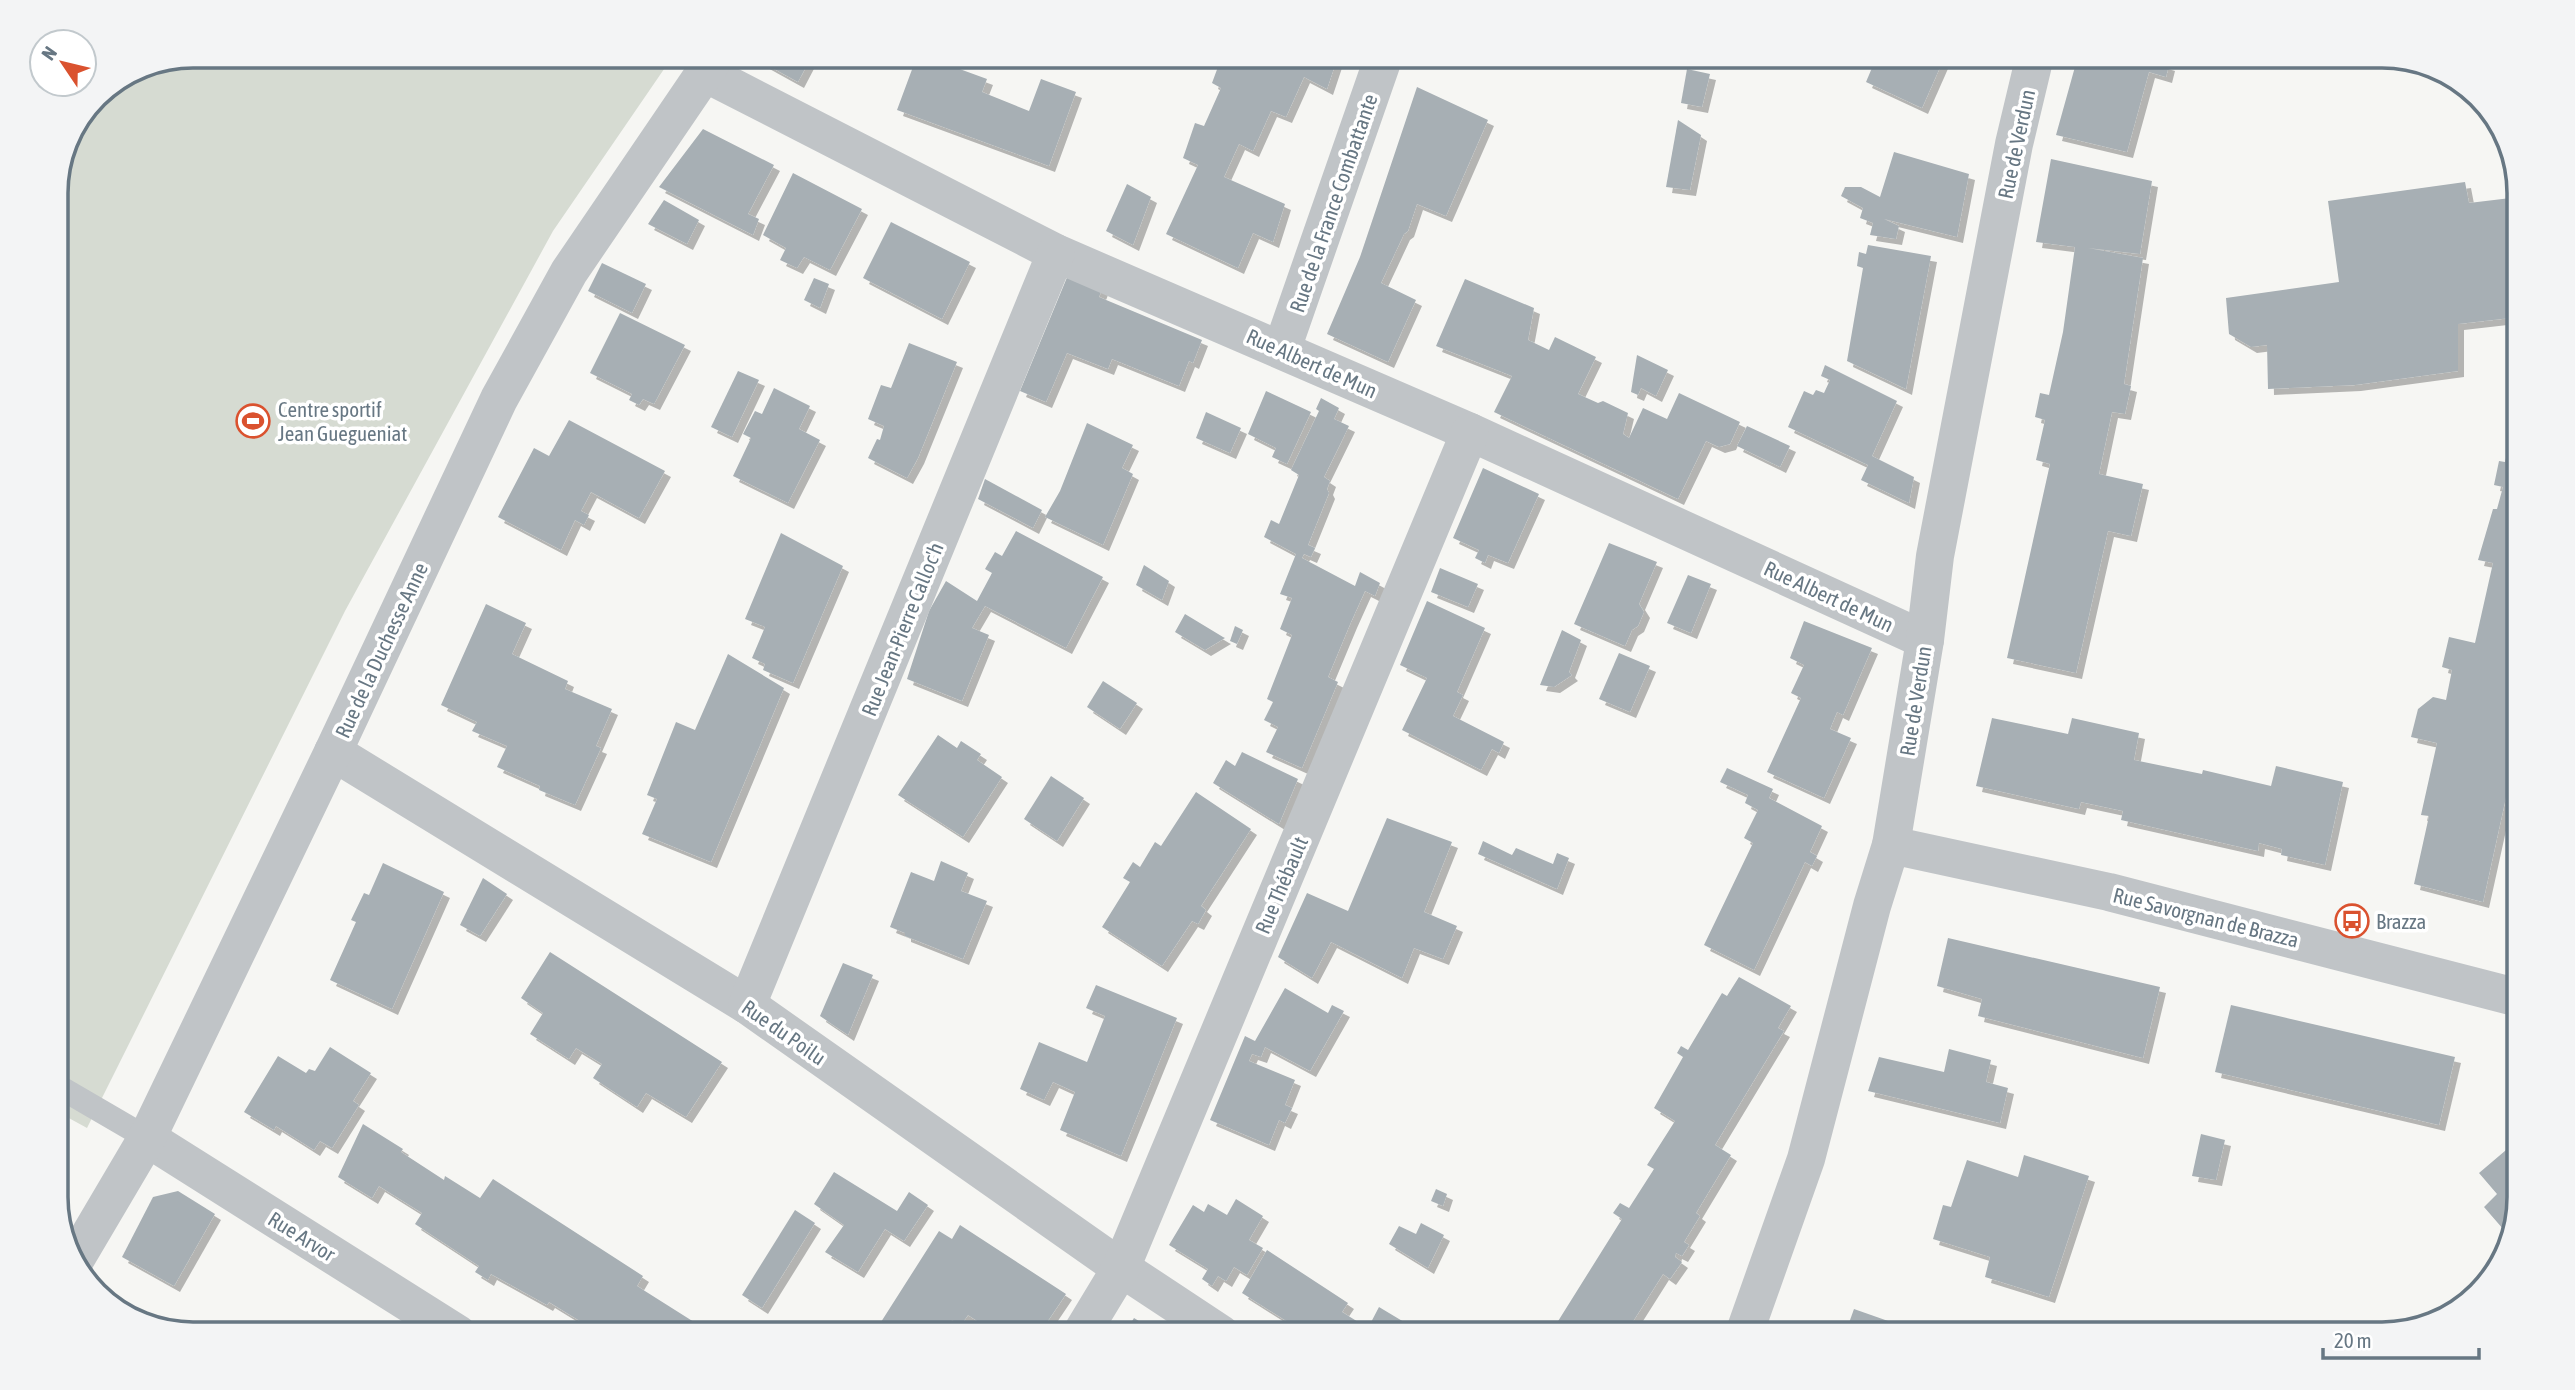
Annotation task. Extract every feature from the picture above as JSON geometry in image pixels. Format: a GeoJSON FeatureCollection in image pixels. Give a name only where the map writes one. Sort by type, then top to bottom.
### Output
{"type":"FeatureCollection","features":[{"type":"Feature","properties":{"kind":"street","name":"Rue de la Duchesse Anne"},"geometry":{"type":"LineString","coordinates":[[80,1251],[147,1138],[512,376],[569,272],[707,68]]}},
{"type":"Feature","properties":{"kind":"street","name":"Rue Albert de Mun"},"geometry":{"type":"LineString","coordinates":[[717,68],[1056,253],[1470,432],[1925,640]]}},
{"type":"Feature","properties":{"kind":"street","name":"Rue de la France Combattante"},"geometry":{"type":"LineString","coordinates":[[1282,349],[1380,68]]}},
{"type":"Feature","properties":{"kind":"street","name":"Rue de Verdun"},"geometry":{"type":"LineString","coordinates":[[1748,1322],[1806,1160],[1872,906],[1891,845],[1938,543],[2014,144],[2032,68]]}},
{"type":"Feature","properties":{"kind":"street","name":"Rue Jean-Pierre Calloc'h"},"geometry":{"type":"LineString","coordinates":[[747,1005],[1056,253]]}},
{"type":"Feature","properties":{"kind":"street","name":"Rue Thébault"},"geometry":{"type":"LineString","coordinates":[[1088,1322],[1121,1269],[1470,432]]}},
{"type":"Feature","properties":{"kind":"street","name":"Rue du Poilu"},"geometry":{"type":"LineString","coordinates":[[333,752],[747,1005],[1121,1269],[1203,1322]]}},
{"type":"Feature","properties":{"kind":"street","name":"Rue Savorgnan de Brazza"},"geometry":{"type":"LineString","coordinates":[[1891,845],[2109,892],[2507,995]]}},
{"type":"Feature","properties":{"kind":"street","name":"Rue Arvor"},"geometry":{"type":"LineString","coordinates":[[147,1138],[439,1322]]}},
{"type":"Feature","properties":{"kind":"lane"},"geometry":{"type":"LineString","coordinates":[[69,1093],[147,1138]]}},
{"type":"Feature","properties":{"kind":"shaded area","name":"Centre sportif Jean Guegueniat"},"geometry":{"type":"Polygon","coordinates":[[[665,68],[553,231],[345,611],[87,1128],[69,1118],[69,177],[81,138],[94,117],[124,89],[153,75],[177,69],[665,68]]]}},
{"type":"Feature","properties":{"kind":"building"},"geometry":{"type":"Polygon","coordinates":[[[773,68],[805,68],[798,82],[773,68]]]}},
{"type":"Feature","properties":{"kind":"building"},"geometry":{"type":"Polygon","coordinates":[[[913,68],[957,68],[987,79],[982,92],[1029,111],[1041,79],[1076,92],[1049,166],[897,110],[913,68]]]}},
{"type":"Feature","properties":{"kind":"building"},"geometry":{"type":"Polygon","coordinates":[[[1218,68],[1334,68],[1327,89],[1304,77],[1286,117],[1271,111],[1253,151],[1239,144],[1224,177],[1285,204],[1273,242],[1253,233],[1238,268],[1166,234],[1198,165],[1183,158],[1195,123],[1204,126],[1221,88],[1212,83],[1218,68]]]}},
{"type":"Feature","properties":{"kind":"building"},"geometry":{"type":"Polygon","coordinates":[[[1872,68],[1940,68],[1922,108],[1866,82],[1872,68]]]}},
{"type":"Feature","properties":{"kind":"building"},"geometry":{"type":"Polygon","coordinates":[[[2075,68],[2168,68],[2166,77],[2149,72],[2127,152],[2056,135],[2075,68]]]}},
{"type":"Feature","properties":{"kind":"building"},"geometry":{"type":"Polygon","coordinates":[[[1687,69],[1710,74],[1702,107],[1681,103],[1687,69]]]}},
{"type":"Feature","properties":{"kind":"building"},"geometry":{"type":"Polygon","coordinates":[[[1417,87],[1488,120],[1446,216],[1417,204],[1408,231],[1404,234],[1381,283],[1416,300],[1388,362],[1327,334],[1360,257],[1417,87]]]}},
{"type":"Feature","properties":{"kind":"building"},"geometry":{"type":"Polygon","coordinates":[[[1678,120],[1701,135],[1690,190],[1666,187],[1678,120]]]}},
{"type":"Feature","properties":{"kind":"building"},"geometry":{"type":"Polygon","coordinates":[[[703,129],[774,165],[748,214],[759,219],[753,235],[659,187],[703,129]]]}},
{"type":"Feature","properties":{"kind":"building"},"geometry":{"type":"Polygon","coordinates":[[[1894,152],[1969,174],[1957,237],[1884,219],[1899,226],[1896,239],[1870,235],[1873,223],[1860,218],[1863,208],[1841,196],[1845,187],[1861,187],[1880,197],[1894,152]]]}},
{"type":"Feature","properties":{"kind":"building"},"geometry":{"type":"Polygon","coordinates":[[[2051,159],[2152,181],[2140,254],[2088,248],[2143,258],[2124,384],[2131,386],[2125,414],[2112,412],[2099,474],[2143,484],[2131,536],[2108,531],[2076,673],[2007,658],[2050,464],[2036,460],[2045,420],[2035,417],[2040,393],[2049,395],[2063,332],[2075,247],[2036,242],[2051,159]]]}},
{"type":"Feature","properties":{"kind":"building"},"geometry":{"type":"Polygon","coordinates":[[[793,173],[862,209],[830,270],[804,257],[797,268],[780,260],[786,248],[763,235],[793,173]]]}},
{"type":"Feature","properties":{"kind":"building"},"geometry":{"type":"Polygon","coordinates":[[[2465,182],[2469,203],[2506,199],[2506,318],[2458,324],[2458,371],[2355,385],[2268,389],[2267,345],[2251,347],[2229,334],[2226,298],[2339,282],[2328,201],[2465,182]]]}},
{"type":"Feature","properties":{"kind":"building"},"geometry":{"type":"Polygon","coordinates":[[[1127,184],[1151,197],[1133,245],[1106,231],[1127,184]]]}},
{"type":"Feature","properties":{"kind":"building"},"geometry":{"type":"Polygon","coordinates":[[[664,200],[699,220],[687,244],[648,224],[664,200]]]}},
{"type":"Feature","properties":{"kind":"building"},"geometry":{"type":"Polygon","coordinates":[[[891,222],[970,262],[942,319],[863,278],[891,222]]]}},
{"type":"Feature","properties":{"kind":"building"},"geometry":{"type":"Polygon","coordinates":[[[1868,245],[1931,256],[1906,389],[1847,361],[1863,268],[1857,266],[1859,252],[1866,254],[1868,245]]]}},
{"type":"Feature","properties":{"kind":"building"},"geometry":{"type":"Polygon","coordinates":[[[602,263],[646,284],[632,313],[588,291],[602,263]]]}},
{"type":"Feature","properties":{"kind":"building"},"geometry":{"type":"Polygon","coordinates":[[[1068,275],[1102,289],[1099,297],[1202,340],[1193,363],[1189,361],[1179,386],[1112,359],[1108,369],[1067,353],[1046,402],[1020,391],[1068,275]]]}},
{"type":"Feature","properties":{"kind":"building"},"geometry":{"type":"Polygon","coordinates":[[[814,278],[829,284],[820,308],[804,300],[814,278]]]}},
{"type":"Feature","properties":{"kind":"building"},"geometry":{"type":"Polygon","coordinates":[[[1465,279],[1534,308],[1528,340],[1549,350],[1555,337],[1596,357],[1578,394],[1598,403],[1603,401],[1628,413],[1623,434],[1629,438],[1643,408],[1667,419],[1679,393],[1740,422],[1730,444],[1719,447],[1706,441],[1678,499],[1494,412],[1512,376],[1436,346],[1465,279]]]}},
{"type":"Feature","properties":{"kind":"building"},"geometry":{"type":"Polygon","coordinates":[[[620,313],[685,345],[654,404],[643,399],[639,405],[629,400],[632,394],[590,373],[620,313]]]}},
{"type":"Feature","properties":{"kind":"building"},"geometry":{"type":"Polygon","coordinates":[[[909,343],[957,362],[918,458],[907,478],[868,458],[877,439],[880,440],[884,426],[868,419],[881,385],[891,388],[909,343]]]}},
{"type":"Feature","properties":{"kind":"building"},"geometry":{"type":"Polygon","coordinates":[[[1637,355],[1668,370],[1656,396],[1641,388],[1638,395],[1631,392],[1637,355]]]}},
{"type":"Feature","properties":{"kind":"building"},"geometry":{"type":"Polygon","coordinates":[[[1825,365],[1897,401],[1872,456],[1914,477],[1909,503],[1861,480],[1868,465],[1788,427],[1804,391],[1813,395],[1816,390],[1824,393],[1830,380],[1821,376],[1825,365]]]}},
{"type":"Feature","properties":{"kind":"building"},"geometry":{"type":"Polygon","coordinates":[[[738,371],[759,380],[732,437],[711,427],[738,371]]]}},
{"type":"Feature","properties":{"kind":"building"},"geometry":{"type":"Polygon","coordinates":[[[774,388],[810,406],[799,429],[820,440],[788,503],[733,476],[751,438],[743,434],[755,411],[762,414],[774,388]]]}},
{"type":"Feature","properties":{"kind":"building"},"geometry":{"type":"Polygon","coordinates":[[[1266,391],[1311,412],[1287,464],[1272,457],[1276,448],[1248,434],[1266,391]]]}},
{"type":"Feature","properties":{"kind":"building"},"geometry":{"type":"Polygon","coordinates":[[[1321,398],[1339,408],[1334,419],[1349,426],[1324,477],[1330,481],[1327,489],[1329,493],[1308,545],[1315,548],[1311,557],[1304,554],[1302,558],[1355,586],[1360,572],[1380,583],[1375,596],[1365,591],[1351,622],[1328,677],[1338,682],[1302,768],[1266,752],[1278,727],[1264,720],[1273,702],[1267,699],[1292,635],[1280,629],[1292,598],[1280,594],[1296,554],[1264,537],[1271,520],[1279,524],[1299,475],[1291,470],[1319,411],[1316,409],[1321,398]]]}},
{"type":"Feature","properties":{"kind":"building"},"geometry":{"type":"Polygon","coordinates":[[[1206,412],[1241,428],[1230,453],[1196,438],[1206,412]]]}},
{"type":"Feature","properties":{"kind":"building"},"geometry":{"type":"Polygon","coordinates":[[[569,420],[665,471],[639,518],[591,492],[581,511],[589,515],[584,525],[575,520],[561,550],[498,517],[534,448],[549,456],[569,420]]]}},
{"type":"Feature","properties":{"kind":"building"},"geometry":{"type":"Polygon","coordinates":[[[1087,423],[1133,445],[1122,468],[1133,474],[1103,545],[1045,517],[1060,491],[1087,423]]]}},
{"type":"Feature","properties":{"kind":"building"},"geometry":{"type":"Polygon","coordinates":[[[1747,426],[1790,446],[1780,467],[1737,446],[1747,426]]]}},
{"type":"Feature","properties":{"kind":"building"},"geometry":{"type":"Polygon","coordinates":[[[2506,457],[2507,794],[2483,902],[2414,884],[2429,816],[2421,815],[2437,743],[2411,737],[2418,709],[2433,697],[2446,700],[2452,670],[2442,667],[2449,637],[2475,643],[2493,563],[2478,560],[2493,509],[2497,509],[2503,487],[2494,485],[2499,461],[2505,462],[2506,457]]]}},
{"type":"Feature","properties":{"kind":"building"},"geometry":{"type":"Polygon","coordinates":[[[1483,468],[1539,494],[1508,563],[1488,555],[1485,563],[1475,558],[1479,550],[1453,538],[1483,468]]]}},
{"type":"Feature","properties":{"kind":"building"},"geometry":{"type":"Polygon","coordinates":[[[985,479],[1042,510],[1033,528],[978,499],[985,479]]]}},
{"type":"Feature","properties":{"kind":"building"},"geometry":{"type":"Polygon","coordinates":[[[1016,531],[1103,577],[1066,648],[985,606],[972,628],[989,635],[962,701],[907,679],[929,611],[946,581],[977,601],[992,573],[985,569],[995,552],[1002,556],[1016,531]]]}},
{"type":"Feature","properties":{"kind":"building"},"geometry":{"type":"Polygon","coordinates":[[[781,533],[843,566],[793,683],[763,670],[765,664],[752,658],[765,627],[745,619],[781,533]]]}},
{"type":"Feature","properties":{"kind":"building"},"geometry":{"type":"Polygon","coordinates":[[[1609,543],[1657,562],[1639,604],[1644,612],[1625,646],[1574,624],[1609,543]]]}},
{"type":"Feature","properties":{"kind":"building"},"geometry":{"type":"Polygon","coordinates":[[[1144,565],[1169,581],[1162,600],[1136,585],[1144,565]]]}},
{"type":"Feature","properties":{"kind":"building"},"geometry":{"type":"Polygon","coordinates":[[[1440,568],[1478,584],[1468,607],[1431,592],[1440,568]]]}},
{"type":"Feature","properties":{"kind":"building"},"geometry":{"type":"Polygon","coordinates":[[[1688,575],[1711,584],[1691,633],[1667,623],[1688,575]]]}},
{"type":"Feature","properties":{"kind":"building"},"geometry":{"type":"Polygon","coordinates":[[[1427,601],[1485,628],[1457,692],[1463,695],[1453,716],[1504,742],[1499,753],[1492,749],[1481,770],[1402,730],[1427,678],[1400,665],[1427,601]]]}},
{"type":"Feature","properties":{"kind":"building"},"geometry":{"type":"Polygon","coordinates":[[[486,604],[526,623],[512,654],[568,681],[565,689],[612,709],[596,746],[601,748],[575,805],[539,790],[540,786],[497,767],[507,746],[472,731],[477,722],[441,705],[486,604]]]}},
{"type":"Feature","properties":{"kind":"building"},"geometry":{"type":"Polygon","coordinates":[[[1185,614],[1225,638],[1205,650],[1175,632],[1185,614]]]}},
{"type":"Feature","properties":{"kind":"building"},"geometry":{"type":"Polygon","coordinates":[[[1804,621],[1872,648],[1843,715],[1837,712],[1830,729],[1851,738],[1824,798],[1767,772],[1801,698],[1791,693],[1804,665],[1790,658],[1804,621]]]}},
{"type":"Feature","properties":{"kind":"building"},"geometry":{"type":"Polygon","coordinates":[[[1235,626],[1243,630],[1237,644],[1230,641],[1235,626]]]}},
{"type":"Feature","properties":{"kind":"building"},"geometry":{"type":"Polygon","coordinates":[[[1562,630],[1581,640],[1569,672],[1572,675],[1554,687],[1540,685],[1562,630]]]}},
{"type":"Feature","properties":{"kind":"building"},"geometry":{"type":"Polygon","coordinates":[[[1619,653],[1650,666],[1630,712],[1599,699],[1619,653]]]}},
{"type":"Feature","properties":{"kind":"building"},"geometry":{"type":"Polygon","coordinates":[[[728,654],[784,688],[711,862],[642,834],[657,799],[647,795],[676,722],[695,730],[728,654]]]}},
{"type":"Feature","properties":{"kind":"building"},"geometry":{"type":"Polygon","coordinates":[[[1103,681],[1137,703],[1120,729],[1087,707],[1103,681]]]}},
{"type":"Feature","properties":{"kind":"building"},"geometry":{"type":"Polygon","coordinates":[[[1992,718],[2068,734],[2072,718],[2139,733],[2134,760],[2202,774],[2203,770],[2271,786],[2276,766],[2343,782],[2325,865],[2281,855],[2282,849],[2259,843],[2258,851],[2121,820],[2123,811],[2081,802],[2079,809],[1976,786],[1992,718]]]}},
{"type":"Feature","properties":{"kind":"building"},"geometry":{"type":"Polygon","coordinates":[[[938,735],[957,748],[961,741],[981,754],[977,760],[1002,777],[963,837],[898,795],[938,735]]]}},
{"type":"Feature","properties":{"kind":"building"},"geometry":{"type":"Polygon","coordinates":[[[1242,752],[1298,779],[1279,824],[1213,783],[1226,760],[1235,766],[1242,752]]]}},
{"type":"Feature","properties":{"kind":"building"},"geometry":{"type":"Polygon","coordinates":[[[1727,768],[1773,789],[1769,798],[1822,826],[1810,852],[1817,856],[1812,866],[1805,862],[1754,970],[1704,945],[1753,843],[1744,838],[1758,810],[1745,803],[1748,795],[1720,782],[1727,768]]]}},
{"type":"Feature","properties":{"kind":"building"},"geometry":{"type":"Polygon","coordinates":[[[1051,776],[1084,798],[1057,841],[1024,819],[1051,776]]]}},
{"type":"Feature","properties":{"kind":"building"},"geometry":{"type":"Polygon","coordinates":[[[1196,792],[1251,829],[1201,906],[1206,910],[1198,924],[1192,921],[1162,966],[1102,927],[1130,882],[1123,878],[1133,862],[1140,867],[1155,842],[1161,846],[1196,792]]]}},
{"type":"Feature","properties":{"kind":"building"},"geometry":{"type":"Polygon","coordinates":[[[1387,818],[1452,842],[1424,912],[1457,926],[1443,959],[1414,948],[1402,978],[1331,942],[1312,978],[1278,957],[1307,893],[1348,911],[1387,818]]]}},
{"type":"Feature","properties":{"kind":"building"},"geometry":{"type":"Polygon","coordinates":[[[1483,841],[1512,855],[1516,848],[1553,864],[1557,853],[1569,858],[1557,889],[1478,854],[1483,841]]]}},
{"type":"Feature","properties":{"kind":"building"},"geometry":{"type":"Polygon","coordinates":[[[941,861],[968,873],[961,891],[987,901],[963,959],[905,936],[905,933],[890,927],[911,872],[934,881],[941,861]]]}},
{"type":"Feature","properties":{"kind":"building"},"geometry":{"type":"Polygon","coordinates":[[[383,863],[444,892],[392,1009],[330,980],[356,922],[351,920],[364,893],[369,895],[383,863]]]}},
{"type":"Feature","properties":{"kind":"building"},"geometry":{"type":"Polygon","coordinates":[[[483,878],[507,894],[480,936],[460,925],[483,878]]]}},
{"type":"Feature","properties":{"kind":"building"},"geometry":{"type":"Polygon","coordinates":[[[1948,938],[2160,987],[2143,1058],[1978,1016],[1982,999],[1937,986],[1948,938]]]}},
{"type":"Feature","properties":{"kind":"building"},"geometry":{"type":"Polygon","coordinates":[[[550,952],[722,1062],[686,1117],[646,1093],[637,1107],[593,1078],[602,1064],[576,1048],[569,1059],[530,1034],[543,1013],[521,998],[550,952]]]}},
{"type":"Feature","properties":{"kind":"building"},"geometry":{"type":"Polygon","coordinates":[[[843,963],[873,975],[848,1035],[820,1016],[843,963]]]}},
{"type":"Feature","properties":{"kind":"building"},"geometry":{"type":"Polygon","coordinates":[[[1739,977],[1791,1006],[1778,1028],[1784,1031],[1715,1145],[1731,1155],[1696,1213],[1700,1216],[1684,1242],[1689,1245],[1682,1256],[1676,1253],[1675,1257],[1682,1262],[1670,1279],[1663,1274],[1633,1322],[1558,1322],[1622,1219],[1613,1213],[1620,1203],[1629,1208],[1654,1169],[1647,1165],[1675,1121],[1654,1108],[1683,1057],[1677,1053],[1681,1046],[1688,1050],[1722,993],[1727,996],[1739,977]]]}},
{"type":"Feature","properties":{"kind":"building"},"geometry":{"type":"Polygon","coordinates":[[[1096,985],[1177,1018],[1121,1156],[1060,1130],[1075,1092],[1053,1082],[1044,1100],[1020,1089],[1039,1042],[1087,1062],[1105,1016],[1086,1008],[1096,985]]]}},
{"type":"Feature","properties":{"kind":"building"},"geometry":{"type":"Polygon","coordinates":[[[1285,988],[1328,1013],[1332,1005],[1344,1011],[1310,1071],[1265,1047],[1261,1057],[1252,1054],[1249,1061],[1295,1080],[1285,1105],[1292,1108],[1285,1123],[1279,1120],[1269,1145],[1210,1120],[1245,1036],[1255,1041],[1285,988]]]}},
{"type":"Feature","properties":{"kind":"building"},"geometry":{"type":"Polygon","coordinates":[[[2231,1005],[2455,1057],[2439,1125],[2215,1072],[2231,1005]]]}},
{"type":"Feature","properties":{"kind":"building"},"geometry":{"type":"Polygon","coordinates":[[[330,1047],[371,1073],[353,1101],[359,1105],[332,1148],[320,1141],[314,1150],[276,1126],[274,1130],[244,1112],[278,1056],[306,1073],[309,1069],[315,1071],[330,1047]]]}},
{"type":"Feature","properties":{"kind":"building"},"geometry":{"type":"Polygon","coordinates":[[[1949,1049],[1991,1060],[1986,1082],[2008,1088],[2000,1123],[1868,1091],[1879,1057],[1944,1072],[1949,1049]]]}},
{"type":"Feature","properties":{"kind":"building"},"geometry":{"type":"Polygon","coordinates":[[[363,1124],[403,1149],[401,1152],[444,1180],[445,1176],[480,1198],[493,1179],[643,1276],[637,1286],[694,1322],[582,1322],[549,1302],[547,1305],[491,1274],[488,1280],[475,1272],[479,1266],[415,1224],[422,1213],[379,1186],[372,1198],[338,1177],[363,1124]]]}},
{"type":"Feature","properties":{"kind":"building"},"geometry":{"type":"Polygon","coordinates":[[[2201,1134],[2225,1140],[2216,1180],[2192,1176],[2201,1134]]]}},
{"type":"Feature","properties":{"kind":"building"},"geometry":{"type":"Polygon","coordinates":[[[2507,1149],[2507,1196],[2502,1228],[2484,1207],[2497,1194],[2479,1173],[2507,1149]]]}},
{"type":"Feature","properties":{"kind":"building"},"geometry":{"type":"Polygon","coordinates":[[[2024,1155],[2089,1176],[2049,1297],[1985,1277],[1990,1257],[1933,1239],[1943,1205],[1951,1207],[1967,1160],[2018,1177],[2024,1155]]]}},
{"type":"Feature","properties":{"kind":"building"},"geometry":{"type":"Polygon","coordinates":[[[834,1172],[897,1211],[909,1192],[928,1205],[904,1241],[885,1229],[858,1272],[825,1252],[844,1225],[814,1204],[834,1172]]]}},
{"type":"Feature","properties":{"kind":"building"},"geometry":{"type":"Polygon","coordinates":[[[1436,1189],[1447,1194],[1443,1206],[1431,1201],[1436,1189]]]}},
{"type":"Feature","properties":{"kind":"building"},"geometry":{"type":"Polygon","coordinates":[[[178,1191],[215,1214],[174,1286],[122,1257],[153,1197],[178,1191]]]}},
{"type":"Feature","properties":{"kind":"building"},"geometry":{"type":"Polygon","coordinates":[[[1236,1199],[1263,1216],[1249,1240],[1263,1248],[1247,1275],[1234,1267],[1226,1281],[1218,1276],[1212,1286],[1202,1279],[1208,1269],[1169,1245],[1193,1205],[1204,1212],[1208,1204],[1227,1215],[1236,1199]]]}},
{"type":"Feature","properties":{"kind":"building"},"geometry":{"type":"Polygon","coordinates":[[[795,1210],[815,1223],[762,1308],[742,1295],[795,1210]]]}},
{"type":"Feature","properties":{"kind":"building"},"geometry":{"type":"Polygon","coordinates":[[[1421,1223],[1444,1235],[1428,1268],[1389,1244],[1399,1226],[1416,1234],[1421,1223]]]}},
{"type":"Feature","properties":{"kind":"building"},"geometry":{"type":"Polygon","coordinates":[[[960,1225],[1066,1294],[1047,1322],[979,1322],[968,1315],[963,1322],[881,1322],[939,1231],[952,1239],[960,1225]]]}},
{"type":"Feature","properties":{"kind":"building"},"geometry":{"type":"Polygon","coordinates":[[[1267,1250],[1348,1303],[1342,1312],[1358,1322],[1288,1322],[1242,1293],[1267,1250]]]}},
{"type":"Feature","properties":{"kind":"building"},"geometry":{"type":"Polygon","coordinates":[[[1379,1307],[1404,1322],[1371,1322],[1379,1307]]]}},
{"type":"Feature","properties":{"kind":"building"},"geometry":{"type":"Polygon","coordinates":[[[1854,1309],[1891,1322],[1849,1322],[1854,1309]]]}},
{"type":"Feature","properties":{"kind":"place","name":"Centre sportif Jean Guegueniat"},"geometry":{"type":"Point","coordinates":[253,421]}},
{"type":"Feature","properties":{"kind":"place","name":"Brazza"},"geometry":{"type":"Point","coordinates":[2352,921]}}]}
